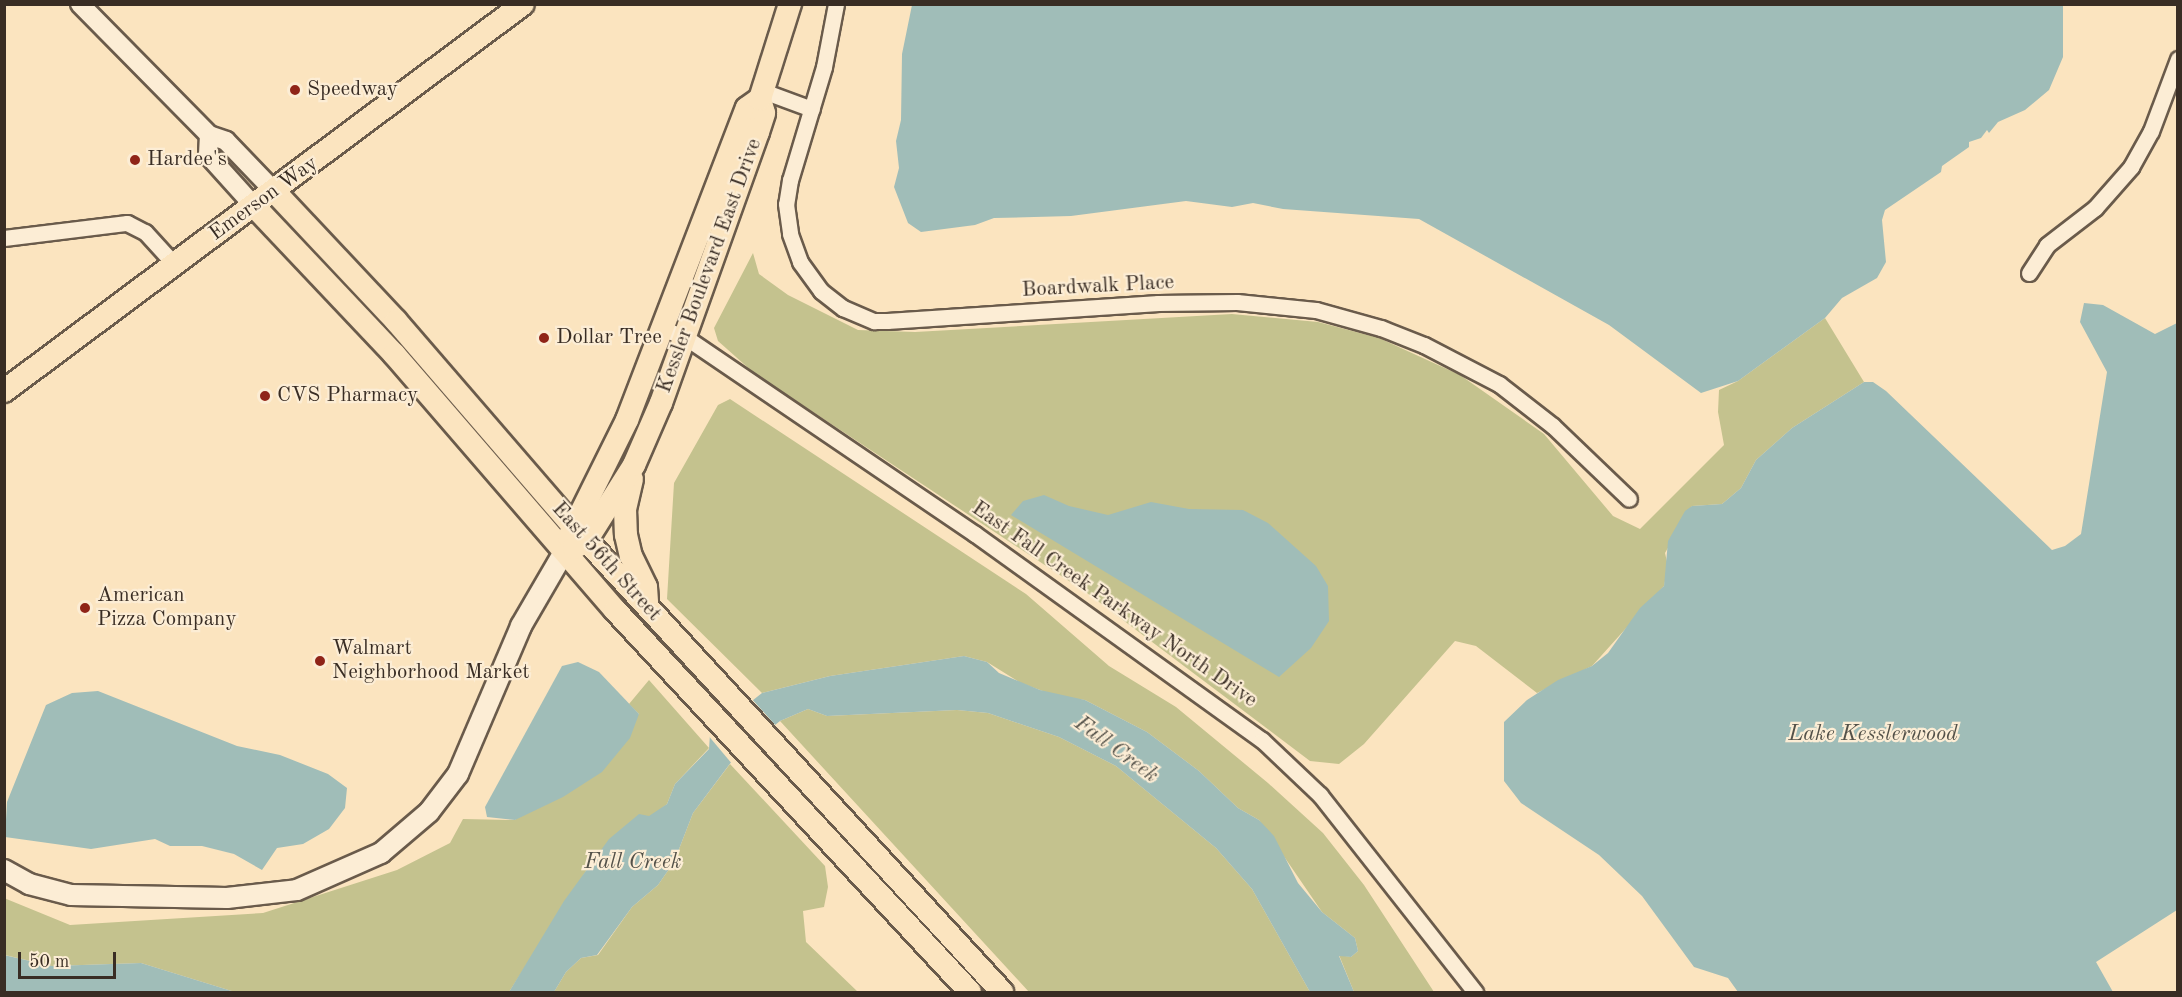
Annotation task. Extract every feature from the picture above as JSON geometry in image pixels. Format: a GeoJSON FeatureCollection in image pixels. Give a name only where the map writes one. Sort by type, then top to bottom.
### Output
{"type":"FeatureCollection","features":[{"type":"Feature","properties":{"kind":"main road","name":"Emerson Way"},"geometry":{"type":"LineString","coordinates":[[4,391],[523,4]]}},
{"type":"Feature","properties":{"kind":"main road","name":"Kessler Boulevard East Drive"},"geometry":{"type":"LineString","coordinates":[[564,552],[634,465],[685,337],[758,132],[764,113],[762,95],[790,4]]}},
{"type":"Feature","properties":{"kind":"main road","name":"Kessler Boulevard East Drive"},"geometry":{"type":"LineString","coordinates":[[579,533],[663,329],[747,108],[762,95]]}},
{"type":"Feature","properties":{"kind":"main road","name":"East 56th Street"},"geometry":{"type":"LineString","coordinates":[[274,191],[396,321],[579,533],[1002,993]]}},
{"type":"Feature","properties":{"kind":"main road","name":"East 56th Street"},"geometry":{"type":"LineString","coordinates":[[255,206],[394,354],[564,552],[692,693],[970,993]]}},
{"type":"Feature","properties":{"kind":"main road"},"geometry":{"type":"LineString","coordinates":[[634,465],[625,527],[631,556],[646,587],[647,607]]}},
{"type":"Feature","properties":{"kind":"main road"},"geometry":{"type":"LineString","coordinates":[[4,870],[29,884],[71,895],[227,898],[297,890],[373,858],[417,824],[458,774],[521,627],[564,552]]}},
{"type":"Feature","properties":{"kind":"street","name":"East 56th Street"},"geometry":{"type":"LineString","coordinates":[[80,4],[209,135],[226,141],[274,191]]}},
{"type":"Feature","properties":{"kind":"street","name":"Boardwalk Place"},"geometry":{"type":"LineString","coordinates":[[836,4],[812,109],[787,192],[789,234],[800,262],[813,282],[856,315],[887,321],[1197,302],[1316,310],[1381,328],[1499,384],[1553,426],[1629,499]]}},
{"type":"Feature","properties":{"kind":"street"},"geometry":{"type":"LineString","coordinates":[[2029,273],[2047,245],[2095,208],[2131,167],[2151,131],[2178,59]]}},
{"type":"Feature","properties":{"kind":"street"},"geometry":{"type":"LineString","coordinates":[[762,95],[812,109]]}},
{"type":"Feature","properties":{"kind":"street","name":"East 56th Street"},"geometry":{"type":"LineString","coordinates":[[209,135],[208,155],[255,206]]}},
{"type":"Feature","properties":{"kind":"street"},"geometry":{"type":"LineString","coordinates":[[4,238],[127,223],[145,232],[175,265]]}},
{"type":"Feature","properties":{"kind":"street","name":"East Fall Creek Parkway North Drive"},"geometry":{"type":"LineString","coordinates":[[663,329],[685,337],[1028,571],[1262,740],[1320,795],[1475,993]]}},
{"type":"Feature","properties":{"kind":"shaded area"},"geometry":{"type":"Polygon","coordinates":[[[753,253],[759,274],[788,295],[858,330],[915,332],[1232,314],[1318,322],[1379,338],[1460,375],[1544,434],[1613,516],[1640,529],[1724,445],[1718,412],[1719,390],[1738,381],[1825,318],[1864,382],[1792,428],[1756,460],[1741,488],[1722,504],[1692,506],[1665,553],[1668,566],[1664,586],[1592,666],[1537,693],[1476,646],[1455,641],[1364,744],[1339,764],[1310,761],[1087,593],[754,373],[718,341],[714,328],[753,253]]]}},
{"type":"Feature","properties":{"kind":"shaded area"},"geometry":{"type":"Polygon","coordinates":[[[730,399],[1026,594],[1109,666],[1176,707],[1268,783],[1323,833],[1364,885],[1434,992],[1354,992],[1339,955],[1351,957],[1358,951],[1355,938],[1322,912],[1259,820],[1238,808],[1199,771],[1147,732],[1085,700],[1059,697],[1021,683],[987,662],[964,656],[830,676],[762,693],[667,599],[674,483],[718,405],[730,399]]]}},
{"type":"Feature","properties":{"kind":"shaded area"},"geometry":{"type":"Polygon","coordinates":[[[649,680],[709,748],[675,784],[667,804],[586,871],[509,992],[235,992],[141,963],[52,966],[5,955],[4,898],[70,925],[263,913],[397,870],[450,843],[463,819],[515,820],[639,714],[629,704],[649,680]]]}},
{"type":"Feature","properties":{"kind":"shaded area"},"geometry":{"type":"Polygon","coordinates":[[[808,709],[827,716],[957,710],[988,713],[1059,737],[1116,766],[1216,848],[1252,889],[1310,992],[1029,992],[780,721],[808,709]]]}},
{"type":"Feature","properties":{"kind":"shaded area"},"geometry":{"type":"Polygon","coordinates":[[[730,764],[825,866],[828,887],[824,907],[803,911],[806,942],[858,992],[554,992],[566,972],[581,958],[598,955],[632,907],[658,885],[674,862],[693,813],[730,764]]]}},
{"type":"Feature","properties":{"kind":"water"},"geometry":{"type":"Polygon","coordinates":[[[2063,4],[2063,57],[2049,90],[2025,110],[1998,122],[1989,133],[1987,130],[1981,138],[1969,142],[1969,147],[1942,166],[1941,172],[1885,210],[1882,220],[1886,262],[1877,278],[1842,298],[1825,318],[1738,381],[1701,393],[1609,325],[1419,219],[1283,209],[1253,203],[1232,207],[1186,201],[1071,216],[994,218],[975,225],[921,232],[908,223],[894,187],[899,168],[896,141],[901,120],[902,54],[912,5],[2063,4]]]}},
{"type":"Feature","properties":{"kind":"water","name":"Lake Kesslerwood"},"geometry":{"type":"Polygon","coordinates":[[[2084,303],[2103,305],[2155,334],[2177,323],[2177,910],[2096,962],[2113,992],[1738,992],[1728,978],[1694,967],[1642,896],[1599,855],[1521,803],[1504,781],[1504,722],[1527,700],[1558,680],[1592,666],[1608,653],[1640,608],[1664,586],[1668,541],[1685,511],[1692,506],[1722,504],[1741,488],[1756,460],[1792,428],[1864,382],[1873,382],[1886,391],[2052,550],[2065,546],[2081,534],[2107,372],[2080,322],[2084,303]]]}},
{"type":"Feature","properties":{"kind":"water"},"geometry":{"type":"Polygon","coordinates":[[[1044,495],[1069,506],[1108,515],[1151,502],[1189,509],[1243,510],[1268,523],[1316,566],[1328,586],[1329,621],[1311,648],[1279,677],[1011,515],[1023,501],[1044,495]]]}},
{"type":"Feature","properties":{"kind":"water","name":"Fall Creek"},"geometry":{"type":"Polygon","coordinates":[[[964,656],[987,662],[999,673],[1040,690],[1085,700],[1147,732],[1199,771],[1238,808],[1259,820],[1274,836],[1298,883],[1322,912],[1355,938],[1358,951],[1351,957],[1339,956],[1354,992],[1310,992],[1252,889],[1216,848],[1116,766],[1059,737],[988,713],[957,710],[827,716],[808,709],[780,721],[735,757],[693,813],[674,862],[658,885],[632,907],[597,955],[581,958],[566,972],[554,992],[509,992],[564,901],[609,839],[639,814],[649,816],[667,804],[675,784],[709,749],[710,734],[762,693],[830,676],[964,656]]]}},
{"type":"Feature","properties":{"kind":"water"},"geometry":{"type":"Polygon","coordinates":[[[578,662],[599,672],[639,714],[630,738],[602,772],[563,797],[515,820],[487,817],[485,807],[562,666],[578,662]]]}},
{"type":"Feature","properties":{"kind":"water"},"geometry":{"type":"Polygon","coordinates":[[[98,691],[237,746],[280,755],[328,774],[347,788],[345,808],[329,829],[303,844],[277,848],[262,870],[234,854],[202,846],[170,846],[155,839],[91,849],[5,837],[7,802],[46,705],[72,693],[98,691]]]}},
{"type":"Feature","properties":{"kind":"water"},"geometry":{"type":"Polygon","coordinates":[[[4,955],[52,966],[141,963],[235,992],[5,992],[4,955]]]}},
{"type":"Feature","properties":{"kind":"pier"},"geometry":{"type":"Polygon","coordinates":[[[751,698],[777,727],[733,765],[707,734],[751,698]]]}},
{"type":"Feature","properties":{"kind":"place","name":"Speedway"},"geometry":{"type":"Point","coordinates":[295,90]}},
{"type":"Feature","properties":{"kind":"place","name":"Hardee's"},"geometry":{"type":"Point","coordinates":[135,160]}},
{"type":"Feature","properties":{"kind":"place","name":"Dollar Tree"},"geometry":{"type":"Point","coordinates":[544,338]}},
{"type":"Feature","properties":{"kind":"place","name":"CVS Pharmacy"},"geometry":{"type":"Point","coordinates":[265,396]}},
{"type":"Feature","properties":{"kind":"place","name":"American Pizza Company"},"geometry":{"type":"Point","coordinates":[85,608]}},
{"type":"Feature","properties":{"kind":"place","name":"Walmart Neighborhood Market"},"geometry":{"type":"Point","coordinates":[320,661]}}]}
